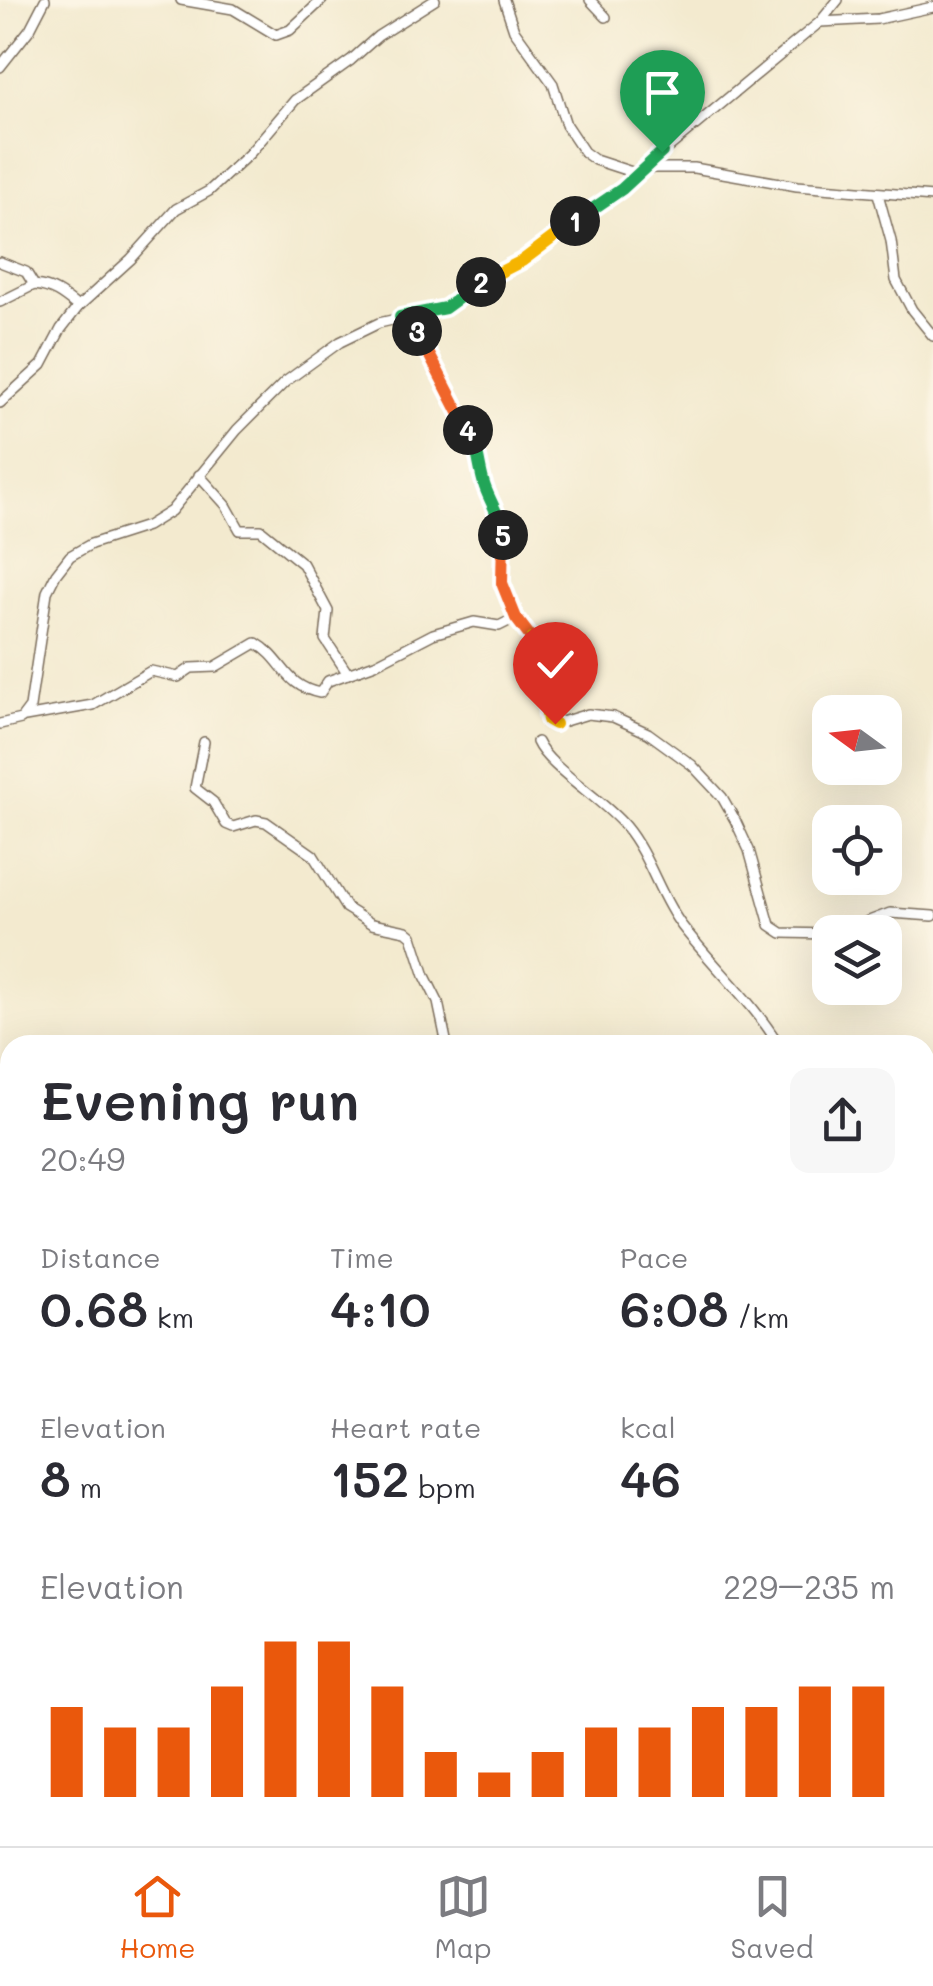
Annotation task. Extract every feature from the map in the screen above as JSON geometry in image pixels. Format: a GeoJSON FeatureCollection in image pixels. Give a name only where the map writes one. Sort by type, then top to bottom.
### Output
{"type":"FeatureCollection","features":[{"type":"Feature","properties":{"kind":"street"},"geometry":{"type":"LineString","coordinates":[[0,67],[30,29],[45,0]]}},
{"type":"Feature","properties":{"kind":"street"},"geometry":{"type":"LineString","coordinates":[[183,0],[232,10],[276,35],[290,30],[322,0]]}},
{"type":"Feature","properties":{"kind":"street"},"geometry":{"type":"LineString","coordinates":[[0,404],[42,365],[61,329],[78,308],[132,260],[176,208],[209,191],[250,153],[295,100],[378,36],[435,0]]}},
{"type":"Feature","properties":{"kind":"street"},"geometry":{"type":"LineString","coordinates":[[504,0],[514,30],[553,84],[566,125],[584,152],[596,160],[641,171],[694,168],[797,186],[933,196]]}},
{"type":"Feature","properties":{"kind":"street"},"geometry":{"type":"LineString","coordinates":[[590,0],[606,17]]}},
{"type":"Feature","properties":{"kind":"street"},"geometry":{"type":"LineString","coordinates":[[25,717],[30,707],[47,592],[56,574],[81,548],[158,521],[171,511],[214,455],[285,382],[340,342],[369,326],[445,308],[490,276],[528,257],[641,171],[820,22],[838,0]]}},
{"type":"Feature","properties":{"kind":"street"},"geometry":{"type":"LineString","coordinates":[[820,22],[878,19],[933,7]]}},
{"type":"Feature","properties":{"kind":"street"},"geometry":{"type":"LineString","coordinates":[[878,194],[891,240],[896,280],[912,310],[933,336]]}},
{"type":"Feature","properties":{"kind":"street"},"geometry":{"type":"LineString","coordinates":[[0,262],[26,272],[34,286]]}},
{"type":"Feature","properties":{"kind":"street"},"geometry":{"type":"LineString","coordinates":[[0,302],[34,286],[50,287],[78,308]]}},
{"type":"Feature","properties":{"kind":"street"},"geometry":{"type":"LineString","coordinates":[[400,317],[414,326],[478,448],[484,482],[503,528],[502,583],[516,618],[542,655],[548,686],[548,720],[555,724],[588,714],[613,718],[666,746],[692,766],[722,797],[748,850],[770,925],[782,933],[812,934]]}},
{"type":"Feature","properties":{"kind":"street"},"geometry":{"type":"LineString","coordinates":[[199,476],[226,504],[240,530],[262,530],[303,564],[328,611],[326,642],[348,674]]}},
{"type":"Feature","properties":{"kind":"street"},"geometry":{"type":"LineString","coordinates":[[0,724],[93,705],[151,670],[178,676],[191,668],[208,670],[256,643],[274,658],[293,684],[320,693],[327,682],[434,634],[474,622],[499,626],[516,618]]}},
{"type":"Feature","properties":{"kind":"street"},"geometry":{"type":"LineString","coordinates":[[204,742],[195,788],[214,802],[226,824],[233,827],[256,820],[266,822],[313,855],[346,908],[372,924],[406,931],[412,936],[438,1002],[445,1035]]}},
{"type":"Feature","properties":{"kind":"street"},"geometry":{"type":"LineString","coordinates":[[538,742],[549,760],[586,787],[625,825],[680,924],[746,998],[772,1035]]}},
{"type":"Feature","properties":{"kind":"street"},"geometry":{"type":"LineString","coordinates":[[902,916],[933,916]]}},
{"type":"Feature","properties":{"kind":"route"},"geometry":{"type":"LineString","coordinates":[[555,724],[546,713],[548,686],[542,655],[511,607],[502,583],[503,528],[484,482],[478,448],[414,326],[400,317],[445,308],[490,276],[522,261],[622,189],[662,152]]}}]}
